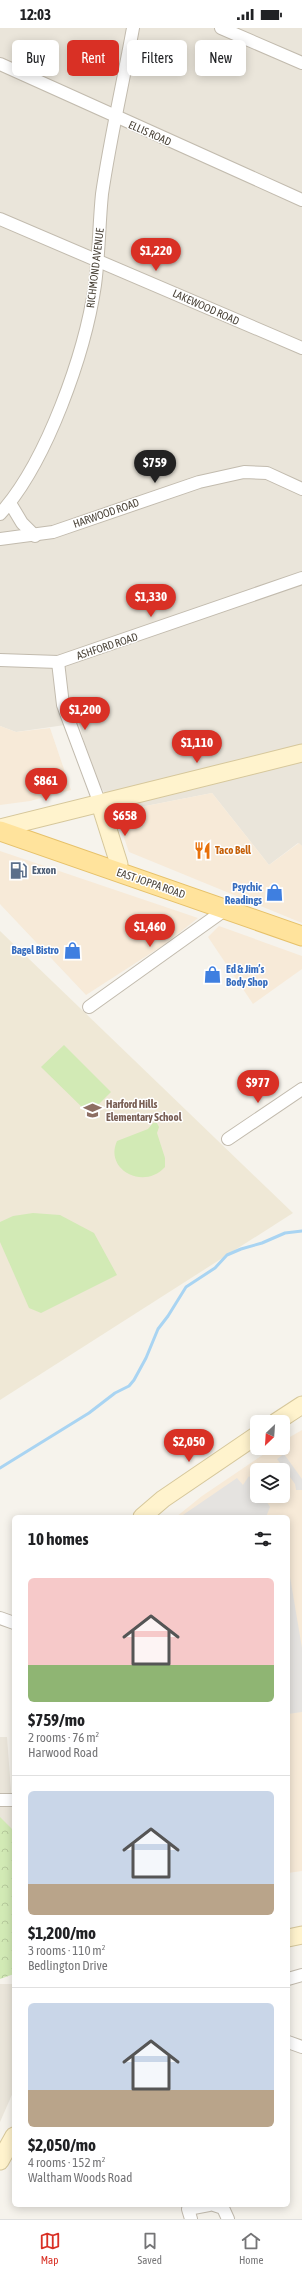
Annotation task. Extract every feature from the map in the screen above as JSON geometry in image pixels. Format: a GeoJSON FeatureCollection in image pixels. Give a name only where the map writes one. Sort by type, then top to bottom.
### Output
{"type":"FeatureCollection","features":[{"type":"Feature","properties":{"kind":"main road","name":"EAST JOPPA ROAD"},"geometry":{"type":"LineString","coordinates":[[0,830],[302,936]]}},
{"type":"Feature","properties":{"kind":"street","name":"RICHMOND AVENUE"},"geometry":{"type":"LineString","coordinates":[[0,514],[10,503],[38,458],[73,369],[91,306],[97,260],[102,194],[133,28]]}},
{"type":"Feature","properties":{"kind":"street"},"geometry":{"type":"LineString","coordinates":[[221,28],[302,63]]}},
{"type":"Feature","properties":{"kind":"street","name":"ELLIS ROAD"},"geometry":{"type":"LineString","coordinates":[[0,64],[116,118],[302,200]]}},
{"type":"Feature","properties":{"kind":"street","name":"LAKEWOOD ROAD"},"geometry":{"type":"LineString","coordinates":[[0,219],[302,348]]}},
{"type":"Feature","properties":{"kind":"street","name":"HARWOOD ROAD"},"geometry":{"type":"LineString","coordinates":[[0,539],[35,536],[53,532],[199,482],[244,472],[267,473],[302,489]]}},
{"type":"Feature","properties":{"kind":"street"},"geometry":{"type":"LineString","coordinates":[[10,503],[22,523],[35,536]]}},
{"type":"Feature","properties":{"kind":"street","name":"ASHFORD ROAD"},"geometry":{"type":"LineString","coordinates":[[0,660],[58,662],[302,578]]}},
{"type":"Feature","properties":{"kind":"street"},"geometry":{"type":"LineString","coordinates":[[58,662],[63,705],[100,804],[119,864],[116,871]]}},
{"type":"Feature","properties":{"kind":"street"},"geometry":{"type":"LineString","coordinates":[[0,830],[302,753]]}},
{"type":"Feature","properties":{"kind":"street"},"geometry":{"type":"LineString","coordinates":[[89,1007],[226,909]]}},
{"type":"Feature","properties":{"kind":"street"},"geometry":{"type":"LineString","coordinates":[[228,1139],[302,1089]]}},
{"type":"Feature","properties":{"kind":"street"},"geometry":{"type":"LineString","coordinates":[[287,1415],[302,1405]]}},
{"type":"Feature","properties":{"kind":"street"},"geometry":{"type":"LineString","coordinates":[[144,1515],[163,1499],[250,1440]]}},
{"type":"Feature","properties":{"kind":"street"},"geometry":{"type":"LineString","coordinates":[[0,1618],[12,1622]]}},
{"type":"Feature","properties":{"kind":"street"},"geometry":{"type":"LineString","coordinates":[[0,1800],[12,1800]]}},
{"type":"Feature","properties":{"kind":"street"},"geometry":{"type":"LineString","coordinates":[[290,1938],[302,1935]]}},
{"type":"Feature","properties":{"kind":"street"},"geometry":{"type":"LineString","coordinates":[[290,1978],[302,1975]]}},
{"type":"Feature","properties":{"kind":"street"},"geometry":{"type":"LineString","coordinates":[[290,2043],[302,2047]]}},
{"type":"Feature","properties":{"kind":"street"},"geometry":{"type":"LineString","coordinates":[[0,2161],[12,2140]]}},
{"type":"Feature","properties":{"kind":"street"},"geometry":{"type":"LineString","coordinates":[[189,2211],[202,2207]]}},
{"type":"Feature","properties":{"kind":"street"},"geometry":{"type":"LineString","coordinates":[[220,2207],[223,2208],[228,2219]]}},
{"type":"Feature","properties":{"kind":"shaded area"},"geometry":{"type":"Polygon","coordinates":[[[0,28],[302,28],[302,846],[298,843],[269,865],[212,793],[115,812],[91,769],[79,723],[16,732],[0,726],[0,28]]]}},
{"type":"Feature","properties":{"kind":"shaded area"},"geometry":{"type":"Polygon","coordinates":[[[0,726],[16,732],[50,728],[71,790],[30,801],[0,805],[0,726]]]}},
{"type":"Feature","properties":{"kind":"shaded area"},"geometry":{"type":"Polygon","coordinates":[[[212,793],[269,865],[299,843],[302,846],[302,923],[129,852],[115,812],[212,793]]]}},
{"type":"Feature","properties":{"kind":"shaded area"},"geometry":{"type":"Polygon","coordinates":[[[0,851],[198,918],[165,944],[86,995],[0,904],[0,851]]]}},
{"type":"Feature","properties":{"kind":"shaded area"},"geometry":{"type":"Polygon","coordinates":[[[219,926],[302,956],[302,969],[253,1004],[208,937],[219,926]]]}},
{"type":"Feature","properties":{"kind":"shaded area","name":"Harford Hills Elementary School"},"geometry":{"type":"Polygon","coordinates":[[[0,931],[293,1213],[0,1400],[0,931]]]}},
{"type":"Feature","properties":{"kind":"shaded area"},"geometry":{"type":"Polygon","coordinates":[[[302,1430],[302,1871],[290,1873],[290,1515],[178,1515],[202,1496],[250,1464],[250,1503],[290,1503],[290,1463],[251,1463],[263,1455],[290,1455],[290,1437],[302,1430]]]}},
{"type":"Feature","properties":{"kind":"shaded area"},"geometry":{"type":"Polygon","coordinates":[[[285,1455],[302,1479],[302,1490],[296,1490],[295,1484],[290,1477],[290,1463],[280,1463],[277,1459],[285,1455]]]}},
{"type":"Feature","properties":{"kind":"shaded area"},"geometry":{"type":"Polygon","coordinates":[[[249,1476],[250,1503],[267,1503],[270,1507],[267,1515],[183,1515],[237,1478],[243,1485],[249,1476]]]}},
{"type":"Feature","properties":{"kind":"shaded area"},"geometry":{"type":"Polygon","coordinates":[[[290,1577],[302,1648],[302,1712],[290,1714],[290,1577]]]}},
{"type":"Feature","properties":{"kind":"shaded area"},"geometry":{"type":"Polygon","coordinates":[[[0,1737],[7,1737],[12,1804],[12,1871],[0,1871],[0,1737]]]}},
{"type":"Feature","properties":{"kind":"shaded area"},"geometry":{"type":"Polygon","coordinates":[[[0,1984],[12,1984],[12,2095],[0,2122],[0,1984]]]}},
{"type":"Feature","properties":{"kind":"green space"},"geometry":{"type":"Polygon","coordinates":[[[64,1045],[111,1092],[89,1114],[41,1067],[64,1045]]]}},
{"type":"Feature","properties":{"kind":"green space"},"geometry":{"type":"Polygon","coordinates":[[[153,1123],[157,1123],[159,1127],[157,1133],[165,1158],[165,1167],[156,1174],[146,1177],[137,1177],[128,1174],[121,1168],[116,1160],[114,1151],[117,1141],[148,1129],[153,1123]]]}},
{"type":"Feature","properties":{"kind":"green space"},"geometry":{"type":"Polygon","coordinates":[[[33,1213],[60,1215],[94,1233],[117,1275],[41,1313],[29,1308],[0,1242],[0,1222],[13,1216],[33,1213]]]}},
{"type":"Feature","properties":{"kind":"green space"},"geometry":{"type":"Polygon","coordinates":[[[0,1817],[12,1829],[12,1975],[0,1979],[0,1817]]]}},
{"type":"Feature","properties":{"kind":"waterway"},"geometry":{"type":"LineString","coordinates":[[0,1468],[89,1413],[115,1393],[129,1386],[146,1358],[158,1329],[186,1287],[215,1268],[227,1255],[285,1233],[302,1231]]}},
{"type":"Feature","properties":{"kind":"place","name":"Taco Bell"},"geometry":{"type":"Point","coordinates":[202,850]}},
{"type":"Feature","properties":{"kind":"place","name":"Exxon"},"geometry":{"type":"Point","coordinates":[19,870]}},
{"type":"Feature","properties":{"kind":"place","name":"Psychic Readings"},"geometry":{"type":"Point","coordinates":[275,893]}},
{"type":"Feature","properties":{"kind":"place","name":"Bagel Bistro"},"geometry":{"type":"Point","coordinates":[72,950]}},
{"type":"Feature","properties":{"kind":"place","name":"Ed & Jim’s Body Shop"},"geometry":{"type":"Point","coordinates":[213,975]}},
{"type":"Feature","properties":{"kind":"place","name":"Harford Hills Elementary School"},"geometry":{"type":"Point","coordinates":[93,1110]}}]}
